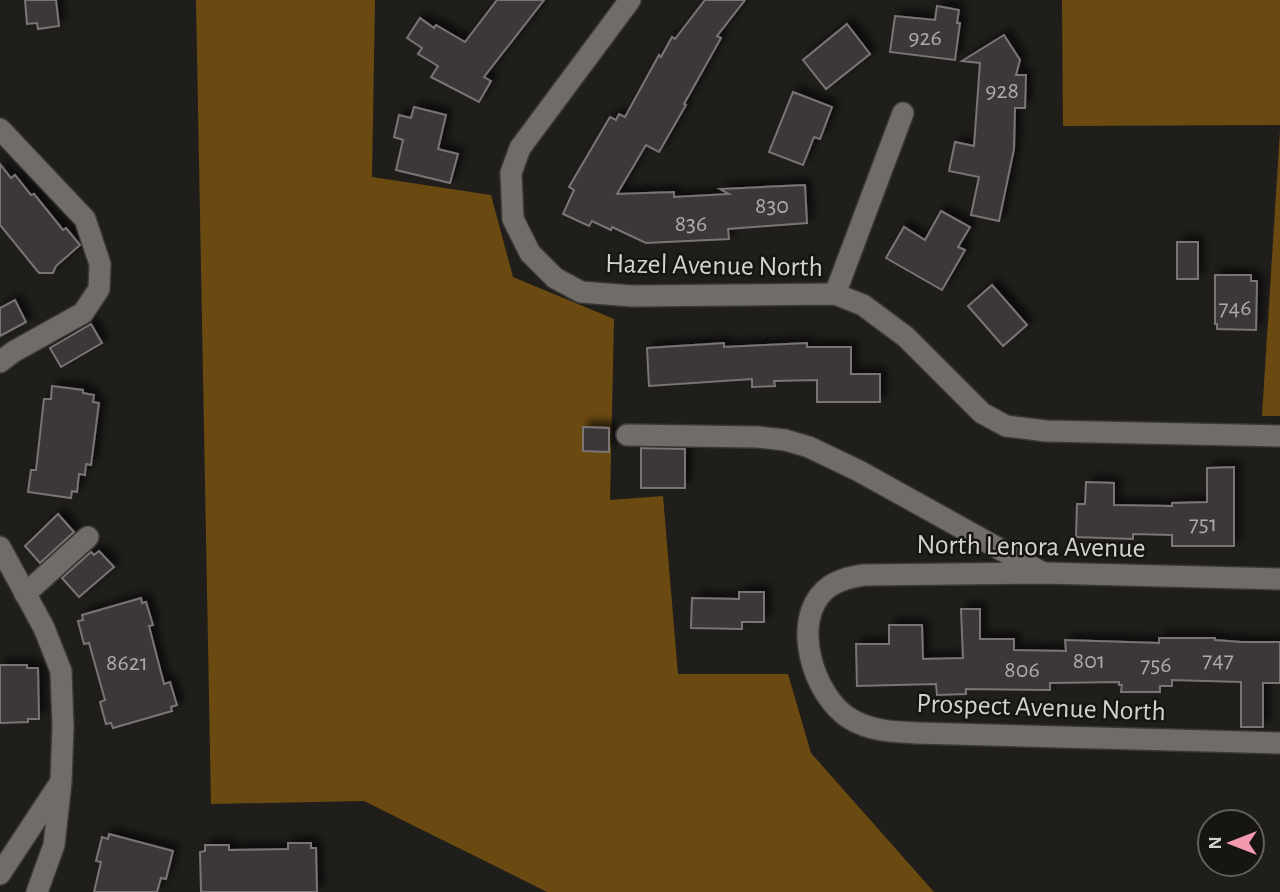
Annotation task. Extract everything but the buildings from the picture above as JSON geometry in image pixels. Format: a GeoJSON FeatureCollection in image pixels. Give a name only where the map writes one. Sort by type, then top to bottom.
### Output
{"type":"FeatureCollection","features":[{"type":"Feature","properties":{"kind":"street","name":"Hazel Avenue North"},"geometry":{"type":"LineString","coordinates":[[629,0],[520,148],[511,173],[513,219],[530,253],[555,278],[581,292],[632,296],[835,294],[863,304],[906,337],[982,413],[1006,426],[1046,431],[1280,436]]}},
{"type":"Feature","properties":{"kind":"street"},"geometry":{"type":"LineString","coordinates":[[835,294],[903,113]]}},
{"type":"Feature","properties":{"kind":"street"},"geometry":{"type":"LineString","coordinates":[[0,130],[85,219],[100,264],[99,289],[83,313],[0,362]]}},
{"type":"Feature","properties":{"kind":"street"},"geometry":{"type":"LineString","coordinates":[[627,435],[757,437],[785,440],[809,447],[859,471],[1044,573]]}},
{"type":"Feature","properties":{"kind":"street"},"geometry":{"type":"LineString","coordinates":[[25,594],[88,537]]}},
{"type":"Feature","properties":{"kind":"street"},"geometry":{"type":"LineString","coordinates":[[0,547],[44,628],[61,671],[64,727],[61,782],[54,845],[37,892]]}},
{"type":"Feature","properties":{"kind":"street","name":"North Lenora Avenue"},"geometry":{"type":"LineString","coordinates":[[818,684],[810,656],[812,611],[818,596],[837,581],[849,578],[883,574],[1044,573],[1280,579]]}},
{"type":"Feature","properties":{"kind":"street","name":"Prospect Avenue North"},"geometry":{"type":"LineString","coordinates":[[818,684],[836,709],[851,720],[866,727],[891,731],[1280,743]]}},
{"type":"Feature","properties":{"kind":"street"},"geometry":{"type":"LineString","coordinates":[[0,874],[61,782]]}},
{"type":"Feature","properties":{"kind":"shaded area"},"geometry":{"type":"Polygon","coordinates":[[[196,0],[375,0],[372,177],[491,195],[513,277],[614,319],[610,500],[663,496],[678,674],[788,674],[811,753],[934,892],[547,892],[364,801],[211,804],[196,0]]]}},
{"type":"Feature","properties":{"kind":"shaded area"},"geometry":{"type":"Polygon","coordinates":[[[1062,0],[1280,0],[1280,125],[1063,126],[1062,0]]]}},
{"type":"Feature","properties":{"kind":"shaded area"},"geometry":{"type":"Polygon","coordinates":[[[1280,130],[1280,416],[1262,416],[1280,130]]]}}]}
